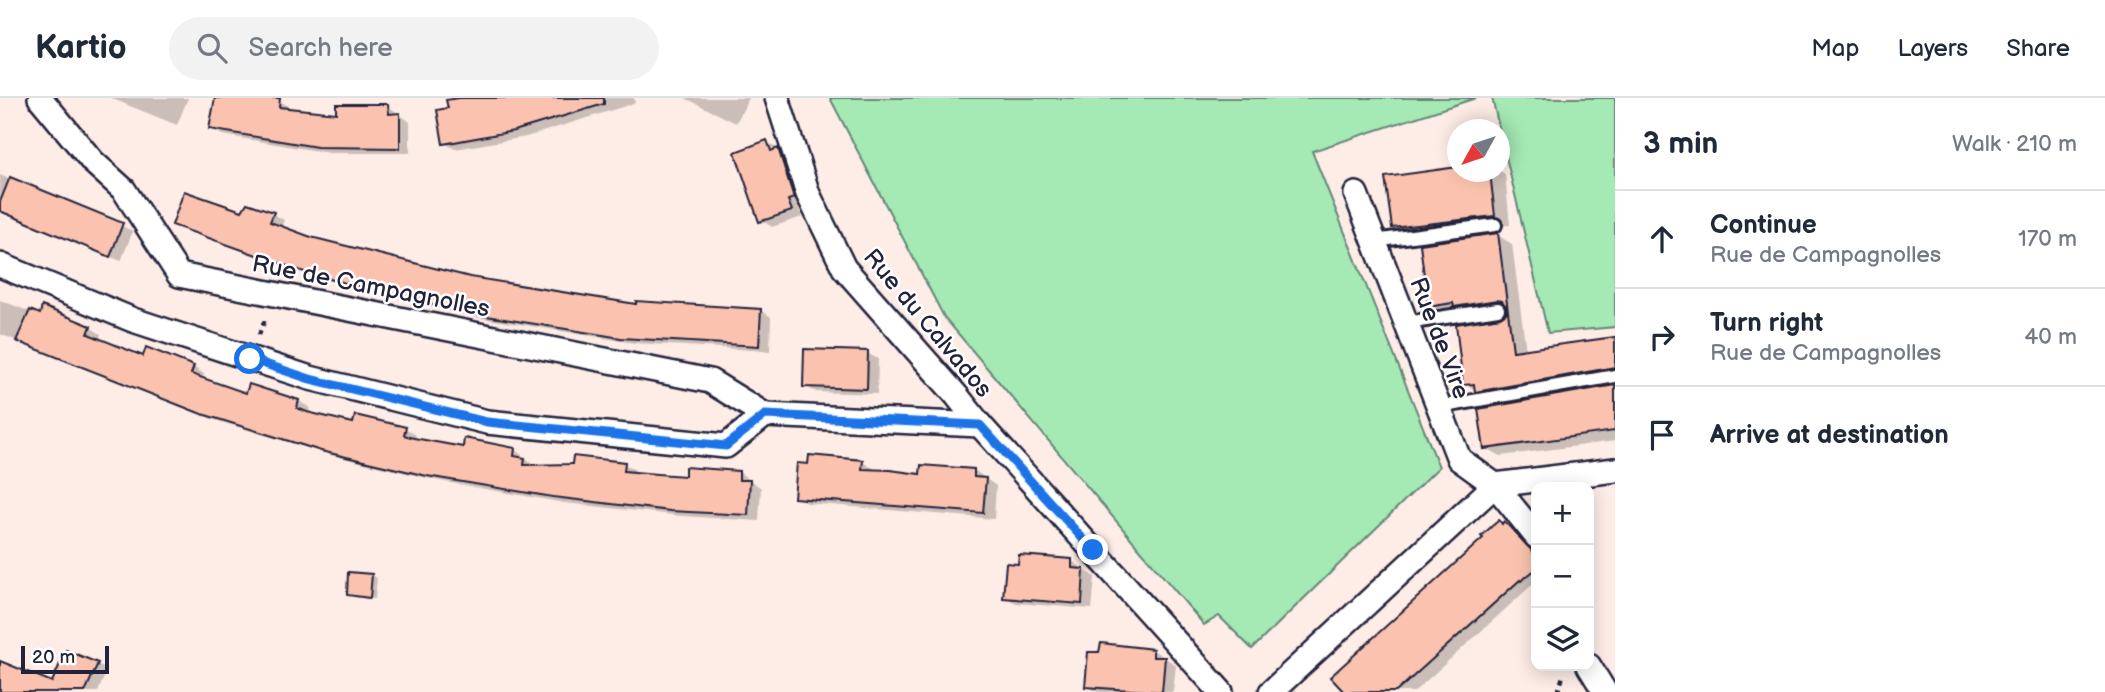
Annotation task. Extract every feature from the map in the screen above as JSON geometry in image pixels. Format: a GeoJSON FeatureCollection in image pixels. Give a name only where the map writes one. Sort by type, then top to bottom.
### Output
{"type":"FeatureCollection","features":[{"type":"Feature","properties":{"kind":"street","name":"Rue de Campagnolles"},"geometry":{"type":"LineString","coordinates":[[40,98],[93,162],[124,190],[179,275],[710,381],[765,415],[980,425]]}},
{"type":"Feature","properties":{"kind":"street","name":"Rue du Calvados"},"geometry":{"type":"LineString","coordinates":[[777,98],[808,194],[844,268],[980,425]]}},
{"type":"Feature","properties":{"kind":"street","name":"Rue de Vire"},"geometry":{"type":"LineString","coordinates":[[1356,194],[1459,458],[1495,485],[1531,530]]}},
{"type":"Feature","properties":{"kind":"street"},"geometry":{"type":"LineString","coordinates":[[0,265],[133,320],[310,379],[487,422],[726,446],[765,415]]}},
{"type":"Feature","properties":{"kind":"street"},"geometry":{"type":"LineString","coordinates":[[980,425],[1221,692]]}},
{"type":"Feature","properties":{"kind":"street"},"geometry":{"type":"LineString","coordinates":[[1271,692],[1495,485],[1615,470]]}},
{"type":"Feature","properties":{"kind":"street"},"geometry":{"type":"LineString","coordinates":[[1592,671],[1605,692]]}},
{"type":"Feature","properties":{"kind":"lane"},"geometry":{"type":"LineString","coordinates":[[1374,241],[1495,225]]}},
{"type":"Feature","properties":{"kind":"lane"},"geometry":{"type":"LineString","coordinates":[[1406,323],[1499,309]]}},
{"type":"Feature","properties":{"kind":"lane"},"geometry":{"type":"LineString","coordinates":[[1439,407],[1615,376]]}},
{"type":"Feature","properties":{"kind":"path"},"geometry":{"type":"LineString","coordinates":[[250,359],[275,294]]}},
{"type":"Feature","properties":{"kind":"path"},"geometry":{"type":"LineString","coordinates":[[1558,692],[1564,671]]}},
{"type":"Feature","properties":{"kind":"green space"},"geometry":{"type":"Polygon","coordinates":[[[830,98],[1476,98],[1312,151],[1439,467],[1252,649],[1219,616],[1204,625],[944,317],[830,98]]]}},
{"type":"Feature","properties":{"kind":"green space"},"geometry":{"type":"Polygon","coordinates":[[[1492,98],[1615,98],[1615,327],[1548,333],[1510,174],[1510,119],[1497,119],[1492,98]]]}},
{"type":"Feature","properties":{"kind":"building"},"geometry":{"type":"Polygon","coordinates":[[[215,98],[280,98],[279,107],[336,113],[336,104],[388,104],[389,114],[400,113],[400,148],[317,147],[209,129],[215,98]]]}},
{"type":"Feature","properties":{"kind":"building"},"geometry":{"type":"Polygon","coordinates":[[[604,98],[604,104],[514,131],[443,144],[437,110],[448,108],[446,100],[604,98]]]}},
{"type":"Feature","properties":{"kind":"building"},"geometry":{"type":"Polygon","coordinates":[[[767,140],[771,151],[778,148],[794,198],[788,200],[792,211],[759,222],[735,152],[767,140]]]}},
{"type":"Feature","properties":{"kind":"building"},"geometry":{"type":"Polygon","coordinates":[[[1447,169],[1447,182],[1491,182],[1495,216],[1392,228],[1385,177],[1447,169]]]}},
{"type":"Feature","properties":{"kind":"building"},"geometry":{"type":"Polygon","coordinates":[[[10,177],[123,223],[110,257],[0,211],[0,202],[10,177]]]}},
{"type":"Feature","properties":{"kind":"building"},"geometry":{"type":"Polygon","coordinates":[[[184,191],[242,211],[247,203],[274,212],[270,222],[311,237],[470,277],[636,304],[636,301],[761,309],[759,346],[621,338],[456,311],[310,274],[172,225],[184,191]]]}},
{"type":"Feature","properties":{"kind":"building"},"geometry":{"type":"Polygon","coordinates":[[[1498,233],[1513,351],[1615,337],[1615,367],[1475,392],[1474,384],[1463,385],[1456,324],[1500,317],[1506,313],[1506,307],[1502,301],[1497,300],[1454,307],[1453,303],[1428,307],[1420,244],[1498,233]]]}},
{"type":"Feature","properties":{"kind":"building"},"geometry":{"type":"Polygon","coordinates":[[[42,306],[91,326],[88,334],[143,356],[146,347],[194,366],[191,374],[246,393],[249,384],[299,400],[297,408],[307,412],[353,423],[355,415],[406,427],[404,435],[414,438],[463,447],[464,438],[515,448],[514,456],[525,458],[524,465],[572,464],[573,456],[625,462],[624,471],[657,474],[685,476],[685,467],[739,471],[739,480],[750,480],[748,515],[670,511],[553,497],[427,476],[321,451],[199,413],[16,341],[30,310],[40,314],[42,306]]]}},
{"type":"Feature","properties":{"kind":"building"},"geometry":{"type":"Polygon","coordinates":[[[804,349],[868,351],[867,389],[803,387],[804,349]]]}},
{"type":"Feature","properties":{"kind":"building"},"geometry":{"type":"Polygon","coordinates":[[[1615,385],[1615,431],[1484,449],[1478,409],[1615,385]]]}},
{"type":"Feature","properties":{"kind":"building"},"geometry":{"type":"Polygon","coordinates":[[[809,455],[863,460],[862,469],[920,474],[921,465],[974,469],[974,477],[986,478],[983,513],[794,498],[797,463],[808,464],[809,455]]]}},
{"type":"Feature","properties":{"kind":"building"},"geometry":{"type":"Polygon","coordinates":[[[1499,520],[1502,524],[1504,521],[1531,550],[1531,573],[1396,692],[1344,692],[1330,677],[1483,538],[1481,536],[1499,520]]]}},
{"type":"Feature","properties":{"kind":"building"},"geometry":{"type":"Polygon","coordinates":[[[1019,555],[1072,559],[1072,568],[1084,569],[1082,604],[1003,598],[1006,563],[1018,564],[1019,555]]]}},
{"type":"Feature","properties":{"kind":"building"},"geometry":{"type":"Polygon","coordinates":[[[348,572],[372,574],[370,598],[347,595],[348,572]]]}},
{"type":"Feature","properties":{"kind":"building"},"geometry":{"type":"Polygon","coordinates":[[[1101,643],[1153,649],[1153,657],[1165,657],[1162,692],[1085,687],[1088,652],[1099,652],[1101,643]]]}},
{"type":"Feature","properties":{"kind":"building"},"geometry":{"type":"Polygon","coordinates":[[[66,650],[98,663],[85,692],[0,692],[0,661],[52,682],[66,650]]]}},
{"type":"Feature","properties":{"kind":"route"},"geometry":{"type":"LineString","coordinates":[[250,359],[310,379],[487,422],[726,446],[765,415],[980,425],[1093,550]]}}]}
